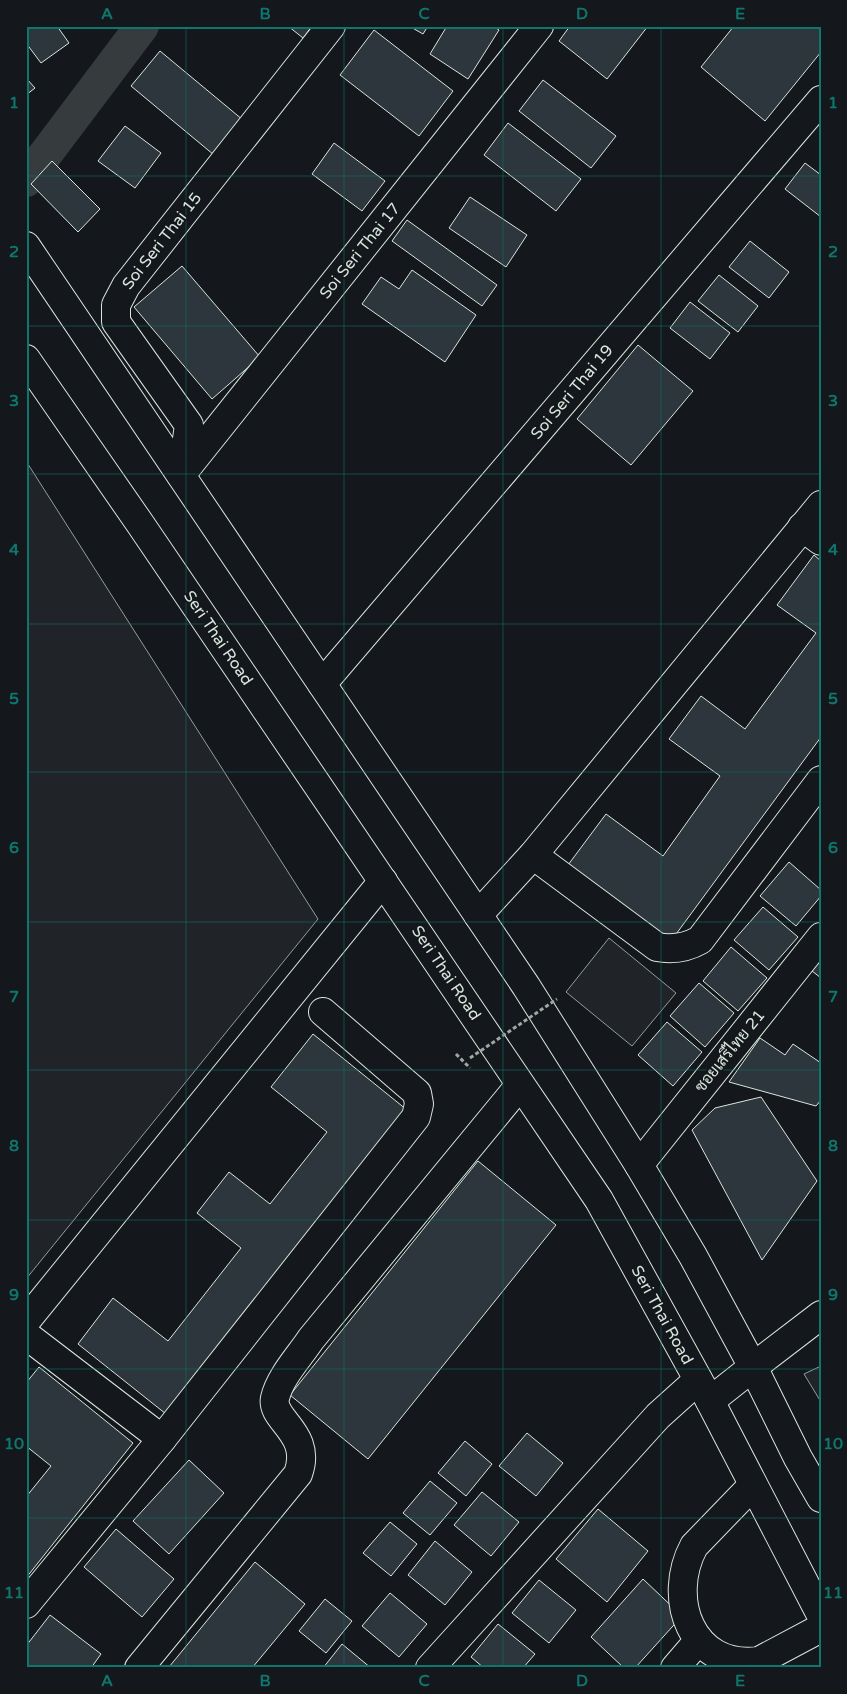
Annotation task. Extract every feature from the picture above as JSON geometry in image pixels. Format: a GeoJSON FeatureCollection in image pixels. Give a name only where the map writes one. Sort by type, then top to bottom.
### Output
{"type":"FeatureCollection","features":[{"type":"Feature","properties":{"kind":"street","name":"Soi Seri Thai 15"},"geometry":{"type":"LineString","coordinates":[[181,475],[189,425],[116,322],[116,305],[126,286],[331,26]]}},
{"type":"Feature","properties":{"kind":"street","name":"Soi Seri Thai 17"},"geometry":{"type":"LineString","coordinates":[[181,475],[539,26]]}},
{"type":"Feature","properties":{"kind":"street","name":"Soi Seri Thai 19"},"geometry":{"type":"LineString","coordinates":[[322,684],[821,100]]}},
{"type":"Feature","properties":{"kind":"street"},"geometry":{"type":"LineString","coordinates":[[26,246],[526,986],[639,1165],[693,1256],[753,1367],[798,1458],[821,1498]]}},
{"type":"Feature","properties":{"kind":"street","name":"Seri Thai Road"},"geometry":{"type":"LineString","coordinates":[[26,359],[384,881],[599,1200],[704,1391],[821,1614]]}},
{"type":"Feature","properties":{"kind":"street"},"geometry":{"type":"LineString","coordinates":[[478,915],[533,855],[811,534],[821,504]]}},
{"type":"Feature","properties":{"kind":"street"},"geometry":{"type":"LineString","coordinates":[[533,855],[657,947],[668,949],[690,946],[700,940],[821,780]]}},
{"type":"Feature","properties":{"kind":"street"},"geometry":{"type":"LineString","coordinates":[[26,1321],[384,881]]}},
{"type":"Feature","properties":{"kind":"street","name":"ซอยเสรีไทย 21"},"geometry":{"type":"LineString","coordinates":[[639,1165],[821,937]]}},
{"type":"Feature","properties":{"kind":"street"},"geometry":{"type":"LineString","coordinates":[[26,1604],[162,1439],[416,1117],[419,1104],[417,1093],[323,1012]]}},
{"type":"Feature","properties":{"kind":"street"},"geometry":{"type":"LineString","coordinates":[[139,1668],[298,1474],[302,1464],[300,1443],[294,1432],[277,1412],[274,1400],[281,1383],[311,1339],[520,1085]]}},
{"type":"Feature","properties":{"kind":"street"},"geometry":{"type":"LineString","coordinates":[[430,1668],[658,1416],[753,1367],[821,1315]]}},
{"type":"Feature","properties":{"kind":"street"},"geometry":{"type":"LineString","coordinates":[[26,1335],[162,1439]]}},
{"type":"Feature","properties":{"kind":"street"},"geometry":{"type":"LineString","coordinates":[[754,1485],[694,1546],[688,1557],[682,1597],[686,1616],[699,1640],[712,1653],[722,1658],[748,1663],[759,1661],[821,1628]]}},
{"type":"Feature","properties":{"kind":"street"},"geometry":{"type":"LineString","coordinates":[[675,1668],[699,1640]]}},
{"type":"Feature","properties":{"kind":"path"},"geometry":{"type":"LineString","coordinates":[[470,1058],[557,999]]}},
{"type":"Feature","properties":{"kind":"shaded area"},"geometry":{"type":"Polygon","coordinates":[[[26,461],[318,919],[26,1279],[26,461]]]}},
{"type":"Feature","properties":{"kind":"shaded area"},"geometry":{"type":"Polygon","coordinates":[[[609,938],[676,993],[632,1046],[566,992],[609,938]]]}},
{"type":"Feature","properties":{"kind":"shaded area"},"geometry":{"type":"Polygon","coordinates":[[[821,1366],[821,1402],[804,1374],[821,1366]]]}},
{"type":"Feature","properties":{"kind":"building"},"geometry":{"type":"Polygon","coordinates":[[[26,26],[57,26],[69,43],[41,63],[26,43],[26,26]]]}},
{"type":"Feature","properties":{"kind":"building"},"geometry":{"type":"Polygon","coordinates":[[[288,26],[312,26],[303,38],[288,26]]]}},
{"type":"Feature","properties":{"kind":"building"},"geometry":{"type":"Polygon","coordinates":[[[409,26],[428,26],[423,34],[409,26]]]}},
{"type":"Feature","properties":{"kind":"building"},"geometry":{"type":"Polygon","coordinates":[[[447,26],[493,26],[499,30],[468,79],[430,54],[447,26]]]}},
{"type":"Feature","properties":{"kind":"building"},"geometry":{"type":"Polygon","coordinates":[[[570,26],[648,26],[607,79],[559,41],[570,26]]]}},
{"type":"Feature","properties":{"kind":"building"},"geometry":{"type":"Polygon","coordinates":[[[734,26],[821,26],[821,52],[765,121],[701,67],[734,26]]]}},
{"type":"Feature","properties":{"kind":"building"},"geometry":{"type":"Polygon","coordinates":[[[374,30],[453,91],[419,136],[340,75],[374,30]]]}},
{"type":"Feature","properties":{"kind":"building"},"geometry":{"type":"Polygon","coordinates":[[[160,51],[243,120],[214,155],[131,86],[160,51]]]}},
{"type":"Feature","properties":{"kind":"building"},"geometry":{"type":"Polygon","coordinates":[[[26,78],[35,88],[26,95],[26,78]]]}},
{"type":"Feature","properties":{"kind":"building"},"geometry":{"type":"Polygon","coordinates":[[[543,80],[616,136],[591,168],[519,111],[543,80]]]}},
{"type":"Feature","properties":{"kind":"building"},"geometry":{"type":"Polygon","coordinates":[[[508,123],[581,179],[556,211],[484,155],[508,123]]]}},
{"type":"Feature","properties":{"kind":"building"},"geometry":{"type":"Polygon","coordinates":[[[125,126],[161,153],[135,188],[98,161],[125,126]]]}},
{"type":"Feature","properties":{"kind":"building"},"geometry":{"type":"Polygon","coordinates":[[[334,143],[385,181],[362,211],[312,174],[334,143]]]}},
{"type":"Feature","properties":{"kind":"building"},"geometry":{"type":"Polygon","coordinates":[[[52,161],[100,209],[78,232],[31,184],[52,161]]]}},
{"type":"Feature","properties":{"kind":"building"},"geometry":{"type":"Polygon","coordinates":[[[805,163],[821,175],[821,217],[785,189],[805,163]]]}},
{"type":"Feature","properties":{"kind":"building"},"geometry":{"type":"Polygon","coordinates":[[[470,197],[527,235],[506,267],[449,228],[470,197]]]}},
{"type":"Feature","properties":{"kind":"building"},"geometry":{"type":"Polygon","coordinates":[[[407,220],[497,285],[482,306],[392,241],[407,220]]]}},
{"type":"Feature","properties":{"kind":"building"},"geometry":{"type":"Polygon","coordinates":[[[750,241],[789,272],[769,298],[729,267],[750,241]]]}},
{"type":"Feature","properties":{"kind":"building"},"geometry":{"type":"Polygon","coordinates":[[[182,266],[260,357],[212,399],[134,307],[182,266]]]}},
{"type":"Feature","properties":{"kind":"building"},"geometry":{"type":"Polygon","coordinates":[[[412,270],[476,315],[445,362],[362,304],[381,277],[399,289],[412,270]]]}},
{"type":"Feature","properties":{"kind":"building"},"geometry":{"type":"Polygon","coordinates":[[[719,275],[758,306],[738,332],[698,301],[719,275]]]}},
{"type":"Feature","properties":{"kind":"building"},"geometry":{"type":"Polygon","coordinates":[[[690,302],[730,333],[710,359],[670,328],[690,302]]]}},
{"type":"Feature","properties":{"kind":"building"},"geometry":{"type":"Polygon","coordinates":[[[638,345],[693,391],[631,465],[577,419],[638,345]]]}},
{"type":"Feature","properties":{"kind":"building"},"geometry":{"type":"Polygon","coordinates":[[[814,555],[821,561],[821,737],[671,941],[568,865],[606,814],[663,856],[720,776],[669,739],[701,696],[745,729],[816,633],[777,605],[814,555]]]}},
{"type":"Feature","properties":{"kind":"building"},"geometry":{"type":"Polygon","coordinates":[[[789,862],[821,890],[821,896],[796,926],[760,896],[789,862]]]}},
{"type":"Feature","properties":{"kind":"building"},"geometry":{"type":"Polygon","coordinates":[[[763,907],[798,937],[769,970],[734,940],[763,907]]]}},
{"type":"Feature","properties":{"kind":"building"},"geometry":{"type":"Polygon","coordinates":[[[731,947],[767,978],[738,1011],[703,981],[731,947]]]}},
{"type":"Feature","properties":{"kind":"building"},"geometry":{"type":"Polygon","coordinates":[[[821,959],[821,978],[812,971],[821,959]]]}},
{"type":"Feature","properties":{"kind":"building"},"geometry":{"type":"Polygon","coordinates":[[[699,983],[734,1013],[705,1047],[670,1016],[699,983]]]}},
{"type":"Feature","properties":{"kind":"building"},"geometry":{"type":"Polygon","coordinates":[[[667,1022],[702,1052],[673,1086],[638,1055],[667,1022]]]}},
{"type":"Feature","properties":{"kind":"building"},"geometry":{"type":"Polygon","coordinates":[[[313,1034],[407,1110],[166,1414],[78,1344],[113,1298],[168,1341],[241,1248],[197,1213],[229,1172],[270,1204],[327,1132],[271,1087],[313,1034]]]}},
{"type":"Feature","properties":{"kind":"building"},"geometry":{"type":"Polygon","coordinates":[[[760,1038],[785,1055],[793,1044],[821,1063],[821,1100],[816,1106],[729,1082],[760,1038]]]}},
{"type":"Feature","properties":{"kind":"building"},"geometry":{"type":"Polygon","coordinates":[[[761,1097],[817,1181],[762,1260],[692,1130],[715,1108],[761,1097]]]}},
{"type":"Feature","properties":{"kind":"building"},"geometry":{"type":"Polygon","coordinates":[[[478,1161],[556,1225],[368,1459],[290,1395],[478,1161]]]}},
{"type":"Feature","properties":{"kind":"building"},"geometry":{"type":"Polygon","coordinates":[[[39,1367],[133,1443],[26,1578],[26,1497],[51,1466],[26,1446],[26,1383],[39,1367]]]}},
{"type":"Feature","properties":{"kind":"building"},"geometry":{"type":"Polygon","coordinates":[[[527,1433],[563,1463],[536,1496],[499,1466],[527,1433]]]}},
{"type":"Feature","properties":{"kind":"building"},"geometry":{"type":"Polygon","coordinates":[[[465,1441],[492,1464],[466,1496],[438,1473],[465,1441]]]}},
{"type":"Feature","properties":{"kind":"building"},"geometry":{"type":"Polygon","coordinates":[[[189,1460],[224,1493],[169,1554],[133,1521],[189,1460]]]}},
{"type":"Feature","properties":{"kind":"building"},"geometry":{"type":"Polygon","coordinates":[[[430,1481],[457,1503],[430,1535],[403,1513],[430,1481]]]}},
{"type":"Feature","properties":{"kind":"building"},"geometry":{"type":"Polygon","coordinates":[[[482,1492],[519,1522],[491,1556],[454,1525],[482,1492]]]}},
{"type":"Feature","properties":{"kind":"building"},"geometry":{"type":"Polygon","coordinates":[[[598,1509],[648,1551],[607,1602],[556,1559],[598,1509]]]}},
{"type":"Feature","properties":{"kind":"building"},"geometry":{"type":"Polygon","coordinates":[[[390,1522],[417,1544],[391,1576],[363,1553],[390,1522]]]}},
{"type":"Feature","properties":{"kind":"building"},"geometry":{"type":"Polygon","coordinates":[[[116,1529],[174,1579],[142,1617],[84,1567],[116,1529]]]}},
{"type":"Feature","properties":{"kind":"building"},"geometry":{"type":"Polygon","coordinates":[[[435,1541],[472,1572],[445,1605],[408,1575],[435,1541]]]}},
{"type":"Feature","properties":{"kind":"building"},"geometry":{"type":"Polygon","coordinates":[[[255,1562],[305,1604],[252,1668],[170,1668],[169,1667],[255,1562]]]}},
{"type":"Feature","properties":{"kind":"building"},"geometry":{"type":"Polygon","coordinates":[[[643,1579],[682,1616],[635,1668],[624,1668],[591,1637],[643,1579]]]}},
{"type":"Feature","properties":{"kind":"building"},"geometry":{"type":"Polygon","coordinates":[[[539,1580],[576,1610],[549,1643],[512,1613],[539,1580]]]}},
{"type":"Feature","properties":{"kind":"building"},"geometry":{"type":"Polygon","coordinates":[[[390,1593],[427,1624],[399,1657],[362,1626],[390,1593]]]}},
{"type":"Feature","properties":{"kind":"building"},"geometry":{"type":"Polygon","coordinates":[[[325,1599],[352,1621],[326,1653],[299,1631],[325,1599]]]}},
{"type":"Feature","properties":{"kind":"building"},"geometry":{"type":"Polygon","coordinates":[[[50,1615],[101,1654],[91,1668],[26,1668],[26,1646],[50,1615]]]}},
{"type":"Feature","properties":{"kind":"building"},"geometry":{"type":"Polygon","coordinates":[[[498,1624],[535,1654],[523,1668],[484,1668],[471,1657],[498,1624]]]}},
{"type":"Feature","properties":{"kind":"building"},"geometry":{"type":"Polygon","coordinates":[[[342,1644],[371,1668],[323,1668],[342,1644]]]}},
{"type":"Feature","properties":{"kind":"waterway"},"geometry":{"type":"LineString","coordinates":[[26,180],[142,26]]}}]}
